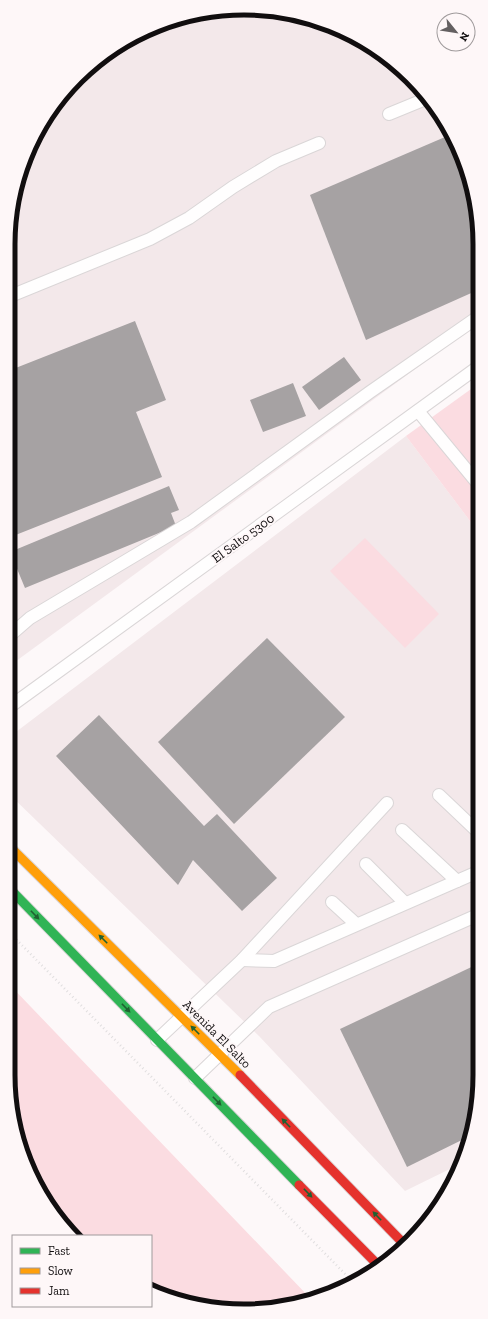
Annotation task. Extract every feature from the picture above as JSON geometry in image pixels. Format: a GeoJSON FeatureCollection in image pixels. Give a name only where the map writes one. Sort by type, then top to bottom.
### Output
{"type":"FeatureCollection","features":[{"type":"Feature","properties":{"kind":"main road","name":"Avenida El Salto"},"geometry":{"type":"LineString","coordinates":[[15,852],[219,1054],[401,1241]]}},
{"type":"Feature","properties":{"kind":"main road"},"geometry":{"type":"LineString","coordinates":[[15,894],[375,1262]]}},
{"type":"Feature","properties":{"kind":"lane"},"geometry":{"type":"LineString","coordinates":[[389,114],[422,100]]}},
{"type":"Feature","properties":{"kind":"lane"},"geometry":{"type":"LineString","coordinates":[[15,294],[150,239],[190,218],[233,186],[276,161],[319,143]]}},
{"type":"Feature","properties":{"kind":"lane"},"geometry":{"type":"LineString","coordinates":[[15,631],[30,618],[191,522],[370,392],[473,320]]}},
{"type":"Feature","properties":{"kind":"lane","name":"El Salto 5300"},"geometry":{"type":"LineString","coordinates":[[15,703],[473,372]]}},
{"type":"Feature","properties":{"kind":"lane"},"geometry":{"type":"LineString","coordinates":[[418,411],[473,479]]}},
{"type":"Feature","properties":{"kind":"lane"},"geometry":{"type":"LineString","coordinates":[[439,795],[473,827]]}},
{"type":"Feature","properties":{"kind":"lane"},"geometry":{"type":"LineString","coordinates":[[157,1040],[242,960],[387,803]]}},
{"type":"Feature","properties":{"kind":"lane"},"geometry":{"type":"LineString","coordinates":[[402,830],[456,881]]}},
{"type":"Feature","properties":{"kind":"lane"},"geometry":{"type":"LineString","coordinates":[[366,864],[405,902]]}},
{"type":"Feature","properties":{"kind":"lane"},"geometry":{"type":"LineString","coordinates":[[242,960],[274,961],[405,902],[473,874]]}},
{"type":"Feature","properties":{"kind":"lane"},"geometry":{"type":"LineString","coordinates":[[332,902],[356,924]]}},
{"type":"Feature","properties":{"kind":"lane"},"geometry":{"type":"LineString","coordinates":[[195,1078],[269,1007],[473,917]]}},
{"type":"Feature","properties":{"kind":"path"},"geometry":{"type":"LineString","coordinates":[[15,938],[349,1278]]}},
{"type":"Feature","properties":{"kind":"shaded area"},"geometry":{"type":"Polygon","coordinates":[[[229,15],[259,15],[289,19],[332,32],[383,62],[406,82],[426,105],[456,156],[461,170],[469,199],[473,229],[473,327],[15,662],[15,229],[19,199],[32,156],[46,129],[72,93],[105,62],[156,32],[170,27],[199,19],[229,15]]]}},
{"type":"Feature","properties":{"kind":"shaded area"},"geometry":{"type":"Polygon","coordinates":[[[473,388],[473,525],[406,436],[473,388]]]}},
{"type":"Feature","properties":{"kind":"shaded area"},"geometry":{"type":"Polygon","coordinates":[[[406,436],[473,525],[473,1090],[469,1120],[461,1149],[454,1167],[405,1191],[259,1036],[15,800],[15,733],[406,436]]]}},
{"type":"Feature","properties":{"kind":"shaded area"},"geometry":{"type":"Polygon","coordinates":[[[365,538],[439,614],[405,648],[330,571],[365,538]]]}},
{"type":"Feature","properties":{"kind":"shaded area"},"geometry":{"type":"Polygon","coordinates":[[[15,990],[307,1295],[289,1300],[259,1304],[229,1304],[199,1300],[170,1292],[152,1285],[152,1235],[80,1235],[62,1214],[46,1190],[32,1163],[19,1120],[15,1090],[15,990]]]}},
{"type":"Feature","properties":{"kind":"building"},"geometry":{"type":"Polygon","coordinates":[[[446,137],[456,156],[469,199],[473,229],[473,292],[366,340],[310,195],[446,137]]]}},
{"type":"Feature","properties":{"kind":"building"},"geometry":{"type":"Polygon","coordinates":[[[135,321],[166,400],[136,412],[162,477],[15,535],[15,368],[135,321]]]}},
{"type":"Feature","properties":{"kind":"building"},"geometry":{"type":"Polygon","coordinates":[[[344,357],[361,380],[319,410],[302,387],[344,357]]]}},
{"type":"Feature","properties":{"kind":"building"},"geometry":{"type":"Polygon","coordinates":[[[293,383],[306,416],[263,432],[250,400],[293,383]]]}},
{"type":"Feature","properties":{"kind":"building"},"geometry":{"type":"Polygon","coordinates":[[[169,486],[179,510],[171,513],[176,526],[25,588],[15,564],[15,550],[169,486]]]}},
{"type":"Feature","properties":{"kind":"building"},"geometry":{"type":"Polygon","coordinates":[[[267,638],[345,717],[234,824],[158,742],[267,638]]]}},
{"type":"Feature","properties":{"kind":"building"},"geometry":{"type":"Polygon","coordinates":[[[99,715],[204,826],[217,814],[277,878],[242,911],[193,860],[178,885],[56,756],[99,715]]]}},
{"type":"Feature","properties":{"kind":"building"},"geometry":{"type":"Polygon","coordinates":[[[473,966],[473,1090],[469,1120],[464,1139],[407,1167],[340,1029],[473,966]]]}},
{"type":"Feature","properties":{"kind":"traffic: fast"},"geometry":{"type":"LineString","coordinates":[[15,894],[299,1185]]}},
{"type":"Feature","properties":{"kind":"traffic: slow"},"geometry":{"type":"LineString","coordinates":[[15,852],[240,1075]]}},
{"type":"Feature","properties":{"kind":"traffic: jam"},"geometry":{"type":"LineString","coordinates":[[240,1075],[401,1241]]}},
{"type":"Feature","properties":{"kind":"traffic: jam"},"geometry":{"type":"LineString","coordinates":[[299,1185],[375,1262]]}}]}
